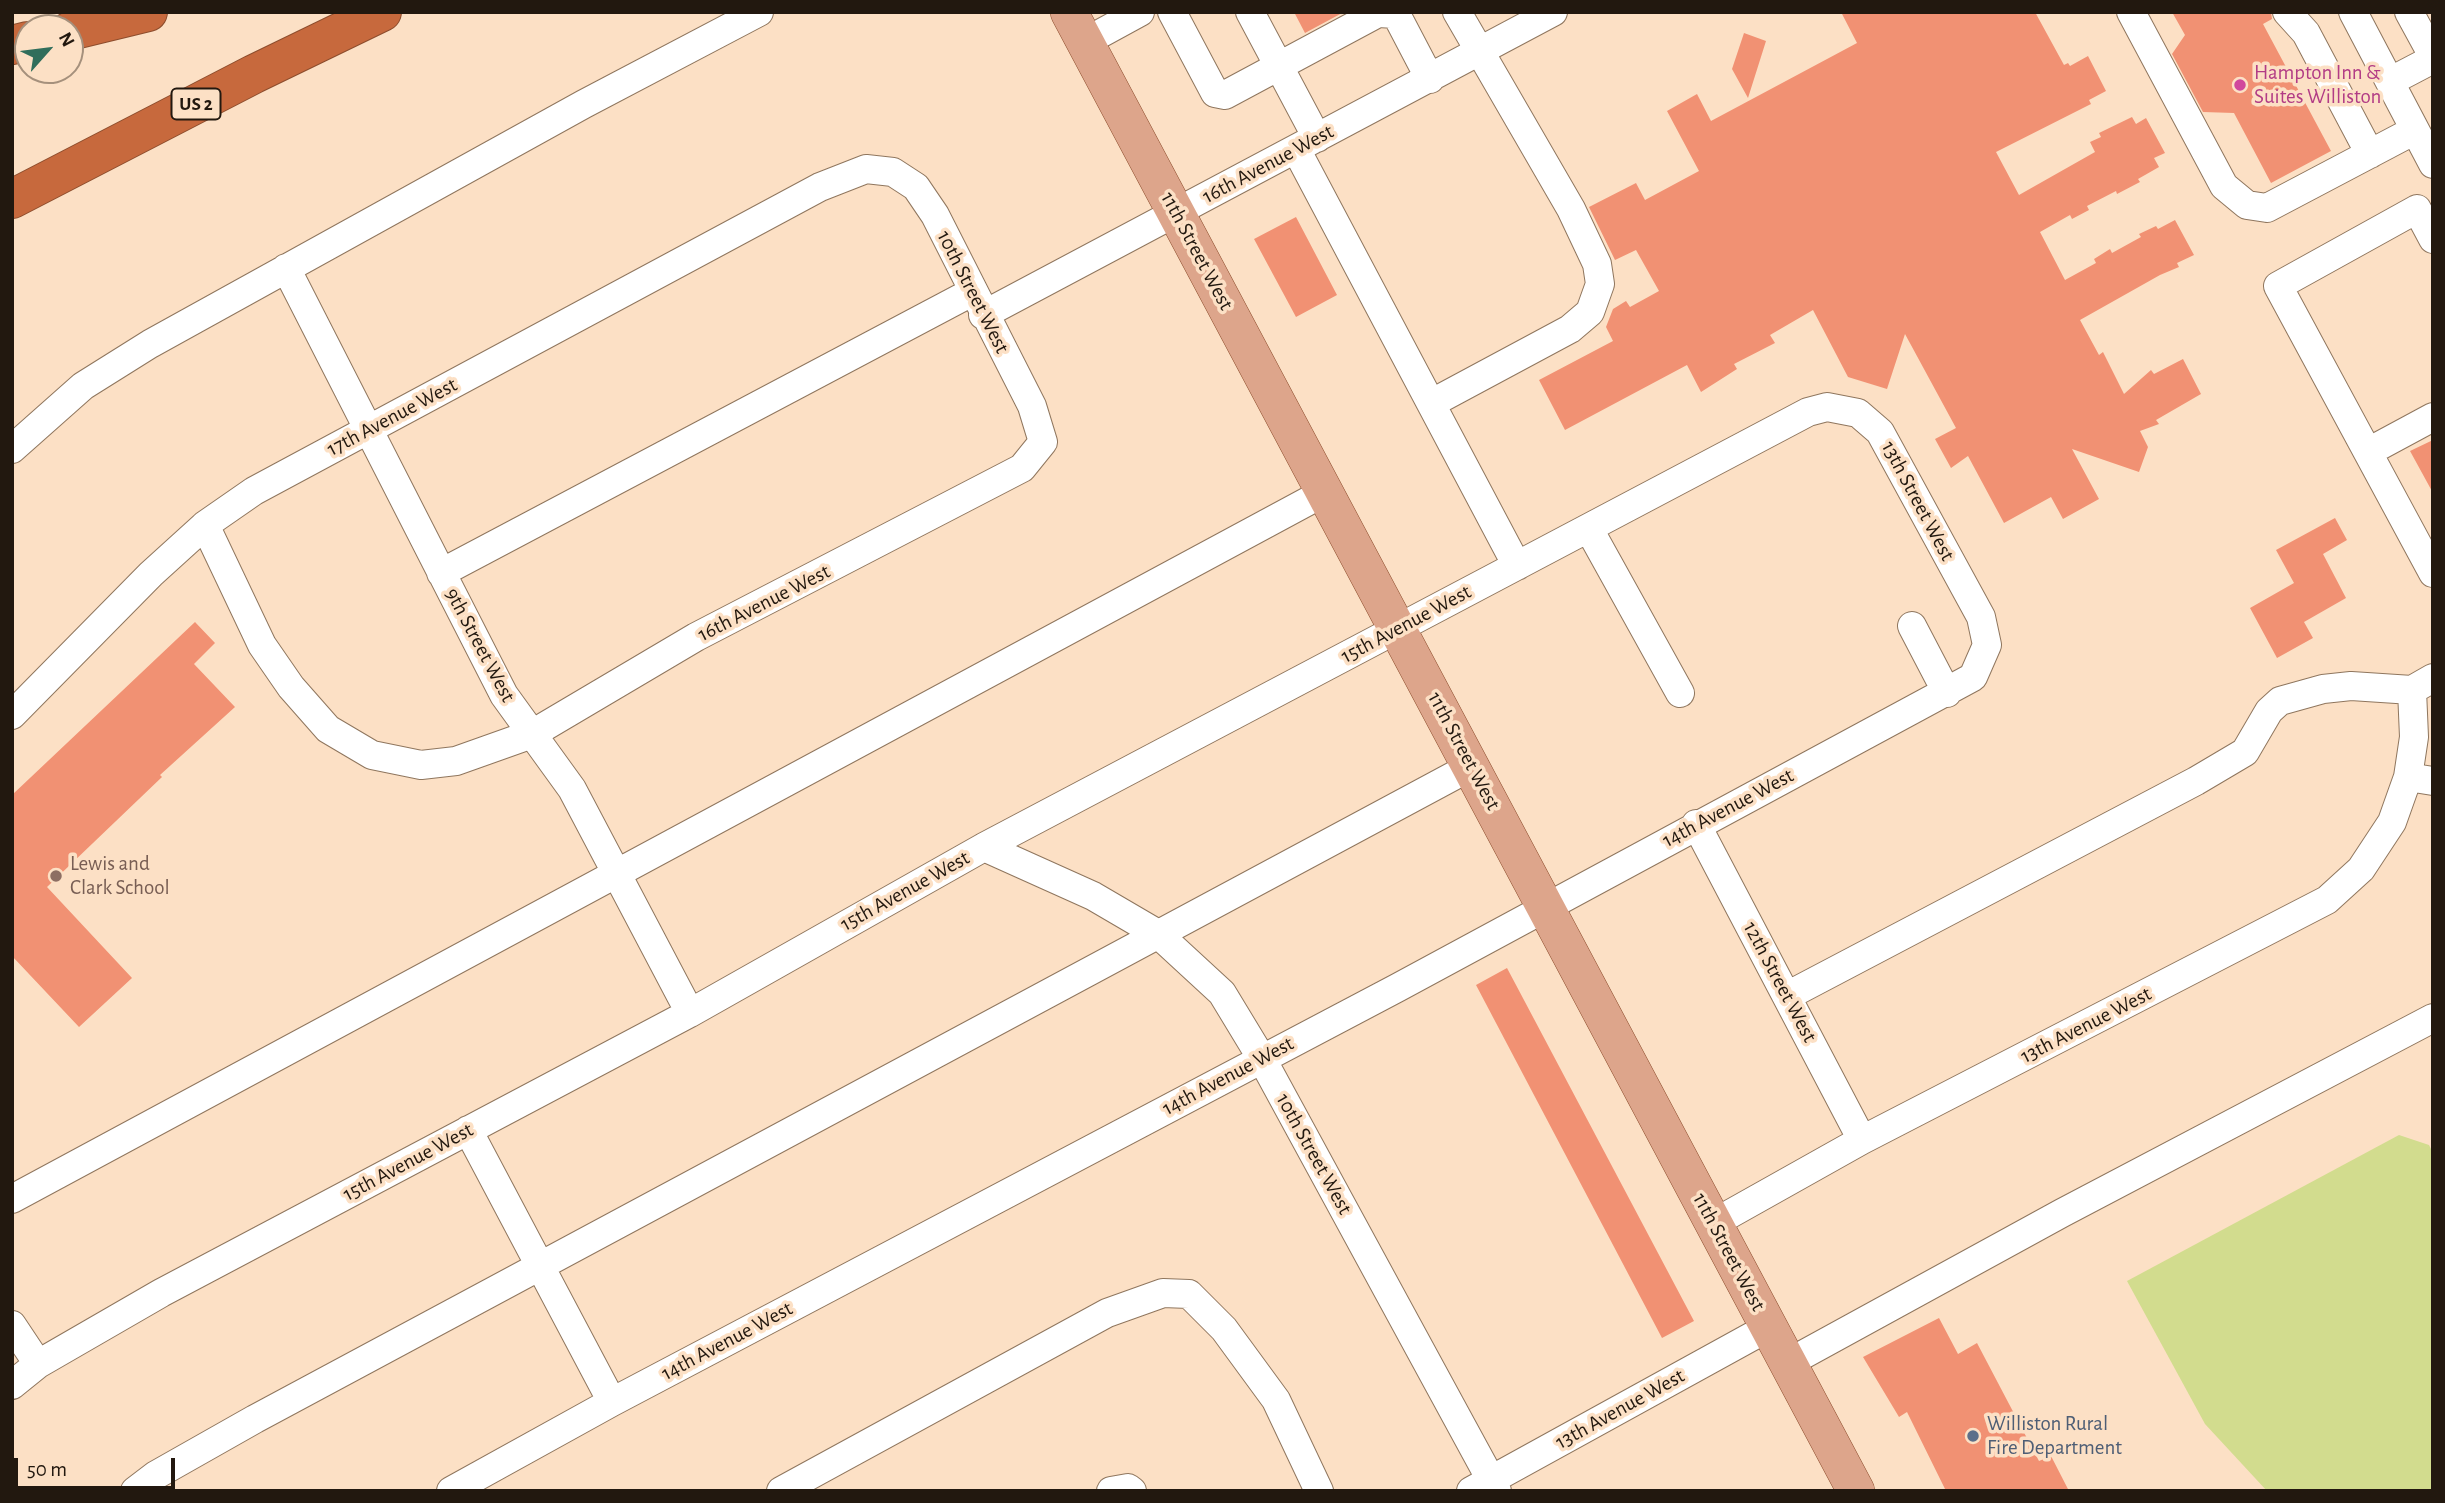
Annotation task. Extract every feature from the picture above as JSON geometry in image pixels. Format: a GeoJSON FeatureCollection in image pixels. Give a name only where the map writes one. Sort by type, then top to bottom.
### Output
{"type":"FeatureCollection","features":[{"type":"Feature","properties":{"kind":"highway"},"geometry":{"type":"LineString","coordinates":[[84,28],[148,12]]}},
{"type":"Feature","properties":{"kind":"highway","name":"US 2"},"geometry":{"type":"LineString","coordinates":[[12,199],[254,74],[382,12]]}},
{"type":"Feature","properties":{"kind":"main road","name":"11th Street West"},"geometry":{"type":"LineString","coordinates":[[1077,27],[1856,1491]]}},
{"type":"Feature","properties":{"kind":"street"},"geometry":{"type":"LineString","coordinates":[[12,449],[83,386],[150,344],[759,12]]}},
{"type":"Feature","properties":{"kind":"street"},"geometry":{"type":"LineString","coordinates":[[1077,27],[1140,12]]}},
{"type":"Feature","properties":{"kind":"street"},"geometry":{"type":"LineString","coordinates":[[1172,12],[1215,93],[1225,95],[1378,13],[1396,14],[1430,79]]}},
{"type":"Feature","properties":{"kind":"street"},"geometry":{"type":"LineString","coordinates":[[1250,12],[1278,66],[1306,144],[1432,403],[1517,566]]}},
{"type":"Feature","properties":{"kind":"street"},"geometry":{"type":"LineString","coordinates":[[1432,403],[1570,329],[1590,312],[1600,284],[1597,264],[1571,209],[1457,12]]}},
{"type":"Feature","properties":{"kind":"street","name":"16th Avenue West"},"geometry":{"type":"LineString","coordinates":[[441,573],[978,303],[1176,212],[1553,12]]}},
{"type":"Feature","properties":{"kind":"street"},"geometry":{"type":"LineString","coordinates":[[2132,12],[2224,186],[2247,205],[2267,208],[2416,130]]}},
{"type":"Feature","properties":{"kind":"street"},"geometry":{"type":"LineString","coordinates":[[2353,12],[2433,164]]}},
{"type":"Feature","properties":{"kind":"street"},"geometry":{"type":"LineString","coordinates":[[2391,81],[2433,58],[2409,12]]}},
{"type":"Feature","properties":{"kind":"street"},"geometry":{"type":"LineString","coordinates":[[2301,19],[2370,153]]}},
{"type":"Feature","properties":{"kind":"street","name":"10th Street West"},"geometry":{"type":"LineString","coordinates":[[820,187],[866,169],[893,172],[916,187],[935,215],[1032,406],[1043,442],[1023,468],[1000,480]]}},
{"type":"Feature","properties":{"kind":"street","name":"17th Avenue West"},"geometry":{"type":"LineString","coordinates":[[12,715],[151,573],[205,525],[254,491],[820,187]]}},
{"type":"Feature","properties":{"kind":"street"},"geometry":{"type":"LineString","coordinates":[[2433,240],[2417,209],[2278,286],[2433,573]]}},
{"type":"Feature","properties":{"kind":"street","name":"9th Street West"},"geometry":{"type":"LineString","coordinates":[[286,268],[504,695],[572,789],[690,1013]]}},
{"type":"Feature","properties":{"kind":"street","name":"13th Street West"},"geometry":{"type":"LineString","coordinates":[[1808,412],[1827,407],[1858,413],[1880,432],[1981,617],[1987,645]]}},
{"type":"Feature","properties":{"kind":"street","name":"15th Avenue West"},"geometry":{"type":"LineString","coordinates":[[12,1385],[37,1364],[161,1293],[690,1013],[984,846],[1808,412]]}},
{"type":"Feature","properties":{"kind":"street"},"geometry":{"type":"LineString","coordinates":[[2368,452],[2433,416]]}},
{"type":"Feature","properties":{"kind":"street","name":"16th Avenue West"},"geometry":{"type":"LineString","coordinates":[[205,525],[262,645],[291,687],[328,729],[372,755],[421,765],[456,761],[532,734],[696,637],[1000,480]]}},
{"type":"Feature","properties":{"kind":"street"},"geometry":{"type":"LineString","coordinates":[[12,1199],[1325,492]]}},
{"type":"Feature","properties":{"kind":"street"},"geometry":{"type":"LineString","coordinates":[[1589,528],[1680,693]]}},
{"type":"Feature","properties":{"kind":"street"},"geometry":{"type":"LineString","coordinates":[[1912,626],[1947,693]]}},
{"type":"Feature","properties":{"kind":"street","name":"14th Avenue West"},"geometry":{"type":"LineString","coordinates":[[451,1491],[612,1402],[1947,693],[1973,677],[1987,645]]}},
{"type":"Feature","properties":{"kind":"street"},"geometry":{"type":"LineString","coordinates":[[1787,996],[2196,781],[2245,751],[2269,711],[2280,701],[2323,689],[2422,684]]}},
{"type":"Feature","properties":{"kind":"street","name":"13th Avenue West"},"geometry":{"type":"LineString","coordinates":[[1714,1223],[1862,1140],[2327,900],[2361,869],[2420,779],[2414,737],[2422,684]]}},
{"type":"Feature","properties":{"kind":"street"},"geometry":{"type":"LineString","coordinates":[[135,1491],[156,1475],[256,1419],[1472,766]]}},
{"type":"Feature","properties":{"kind":"street","name":"12th Street West"},"geometry":{"type":"LineString","coordinates":[[1696,824],[1862,1140]]}},
{"type":"Feature","properties":{"kind":"street","name":"10th Street West"},"geometry":{"type":"LineString","coordinates":[[984,846],[1093,896],[1158,934],[1222,993],[1262,1059],[1486,1487]]}},
{"type":"Feature","properties":{"kind":"street"},"geometry":{"type":"LineString","coordinates":[[1788,1363],[2062,1213],[2433,1017]]}},
{"type":"Feature","properties":{"kind":"street"},"geometry":{"type":"LineString","coordinates":[[468,1130],[612,1402]]}},
{"type":"Feature","properties":{"kind":"street"},"geometry":{"type":"LineString","coordinates":[[780,1491],[1107,1313],[1163,1293],[1189,1294],[1224,1329],[1276,1400],[1319,1491]]}},
{"type":"Feature","properties":{"kind":"street"},"geometry":{"type":"LineString","coordinates":[[12,1325],[37,1364]]}},
{"type":"Feature","properties":{"kind":"street","name":"13th Avenue West"},"geometry":{"type":"LineString","coordinates":[[1486,1487],[1769,1328]]}},
{"type":"Feature","properties":{"kind":"street"},"geometry":{"type":"LineString","coordinates":[[1111,1491],[1128,1488],[1132,1491]]}},
{"type":"Feature","properties":{"kind":"green space"},"geometry":{"type":"Polygon","coordinates":[[[2399,1135],[2429,1145],[2433,1153],[2433,1488],[2426,1491],[2267,1491],[2205,1424],[2127,1281],[2399,1135]]]}},
{"type":"Feature","properties":{"kind":"building"},"geometry":{"type":"Polygon","coordinates":[[[1294,12],[1344,12],[1305,33],[1294,12]]]}},
{"type":"Feature","properties":{"kind":"building"},"geometry":{"type":"Polygon","coordinates":[[[1841,12],[2035,12],[2064,65],[2068,63],[2070,66],[2088,56],[2106,91],[2089,100],[2091,104],[1996,152],[2019,195],[2095,152],[2090,142],[2101,137],[2099,133],[2132,117],[2136,124],[2146,118],[2165,153],[2154,158],[2159,167],[2138,179],[2140,182],[2087,206],[2089,210],[2072,219],[2070,215],[2040,232],[2065,280],[2096,263],[2094,259],[2110,249],[2112,253],[2141,237],[2139,234],[2156,226],[2158,229],[2175,220],[2194,255],[2177,263],[2179,267],[2080,320],[2099,355],[2103,352],[2124,394],[2151,370],[2154,374],[2183,359],[2201,394],[2156,420],[2159,424],[2140,431],[2148,447],[2139,472],[2072,449],[2099,499],[2063,519],[2051,497],[2004,523],[1968,456],[1951,468],[1935,439],[1956,428],[1905,334],[1887,389],[1848,377],[1813,310],[1770,335],[1775,343],[1734,364],[1737,369],[1701,392],[1687,365],[1565,430],[1539,380],[1613,341],[1606,327],[1613,309],[1626,301],[1630,307],[1659,291],[1636,250],[1615,260],[1589,207],[1636,183],[1645,200],[1699,171],[1667,111],[1697,94],[1711,121],[1857,43],[1841,12]]]}},
{"type":"Feature","properties":{"kind":"building","name":"Hampton Inn & Suites Williston"},"geometry":{"type":"Polygon","coordinates":[[[2172,12],[2271,12],[2272,19],[2263,24],[2331,151],[2271,183],[2234,113],[2203,112],[2172,54],[2185,35],[2172,12]]]}},
{"type":"Feature","properties":{"kind":"building"},"geometry":{"type":"Polygon","coordinates":[[[1744,33],[1766,41],[1748,98],[1732,69],[1744,33]]]}},
{"type":"Feature","properties":{"kind":"building"},"geometry":{"type":"Polygon","coordinates":[[[1296,217],[1337,295],[1296,317],[1254,239],[1296,217]]]}},
{"type":"Feature","properties":{"kind":"building"},"geometry":{"type":"Polygon","coordinates":[[[2433,440],[2433,493],[2410,451],[2433,440]]]}},
{"type":"Feature","properties":{"kind":"building"},"geometry":{"type":"Polygon","coordinates":[[[2335,518],[2347,540],[2323,554],[2346,598],[2304,622],[2313,638],[2277,658],[2250,608],[2294,583],[2276,550],[2335,518]]]}},
{"type":"Feature","properties":{"kind":"building"},"geometry":{"type":"Polygon","coordinates":[[[195,622],[215,643],[194,664],[235,707],[160,775],[162,777],[47,887],[132,978],[79,1027],[12,956],[12,795],[195,622]]]}},
{"type":"Feature","properties":{"kind":"building"},"geometry":{"type":"Polygon","coordinates":[[[1507,968],[1694,1321],[1662,1338],[1476,985],[1507,968]]]}},
{"type":"Feature","properties":{"kind":"building","name":"Williston Rural Fire Department"},"geometry":{"type":"Polygon","coordinates":[[[1939,1318],[1958,1354],[1977,1343],[2039,1461],[2051,1456],[2069,1491],[1946,1491],[1907,1412],[1899,1417],[1863,1357],[1939,1318]]]}},
{"type":"Feature","properties":{"kind":"place","name":"Hampton Inn & Suites Williston"},"geometry":{"type":"Point","coordinates":[2240,85]}},
{"type":"Feature","properties":{"kind":"place","name":"Lewis and Clark School"},"geometry":{"type":"Point","coordinates":[56,876]}},
{"type":"Feature","properties":{"kind":"place","name":"Williston Rural Fire Department"},"geometry":{"type":"Point","coordinates":[1973,1436]}}]}
